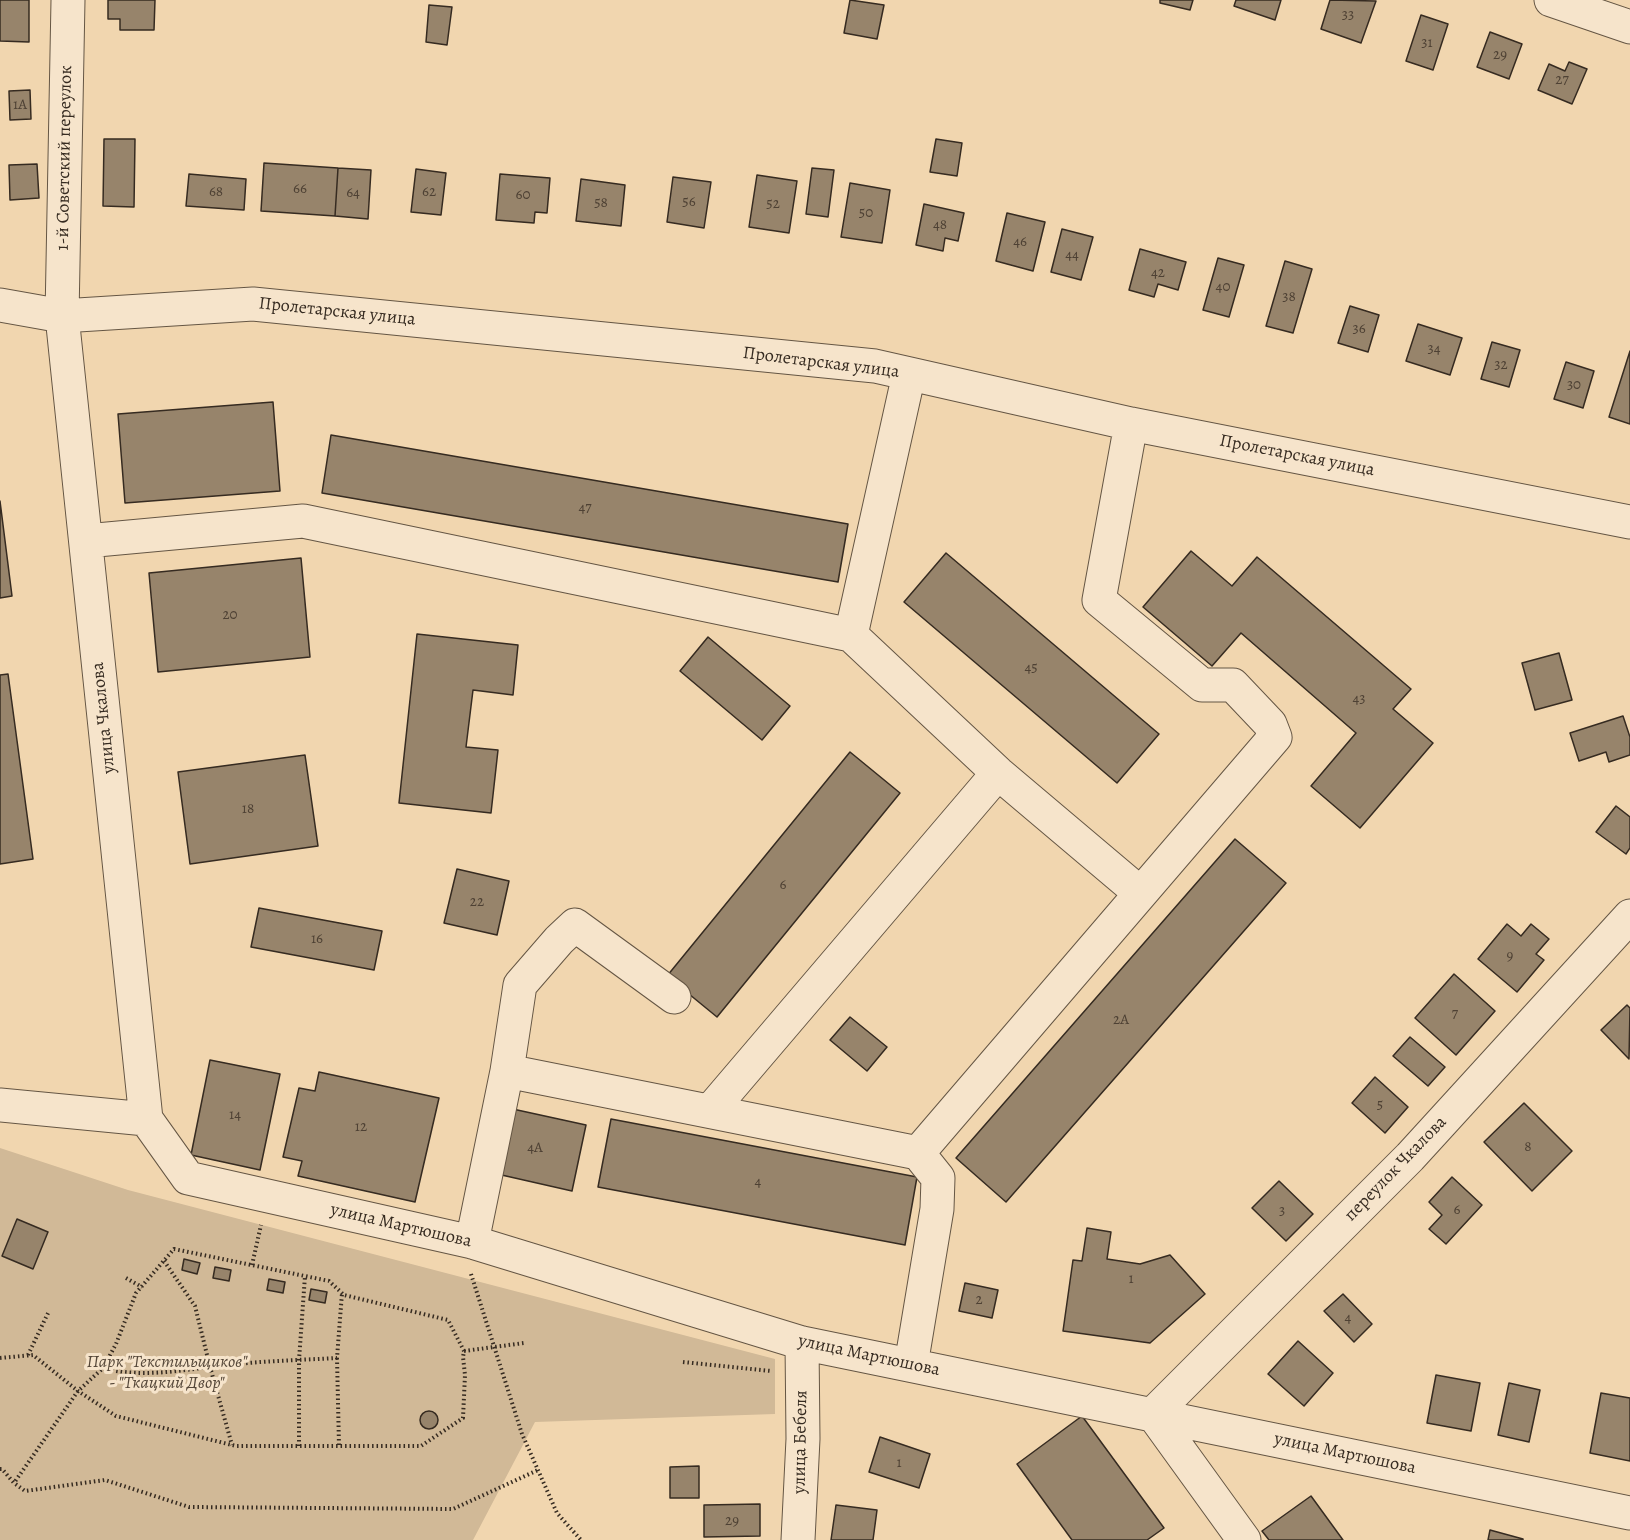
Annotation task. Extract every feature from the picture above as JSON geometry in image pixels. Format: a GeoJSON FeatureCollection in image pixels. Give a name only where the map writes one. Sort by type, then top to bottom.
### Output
{"type":"FeatureCollection","features":[{"type":"Feature","properties":{"kind":"street","name":"1-й Советский переулок"},"geometry":{"type":"LineString","coordinates":[[62,316],[68,0]]}},
{"type":"Feature","properties":{"kind":"street"},"geometry":{"type":"LineString","coordinates":[[1551,0],[1630,27]]}},
{"type":"Feature","properties":{"kind":"street","name":"Пролетарская улица"},"geometry":{"type":"LineString","coordinates":[[0,305],[62,316],[253,304],[875,366],[1131,424],[1630,522]]}},
{"type":"Feature","properties":{"kind":"street","name":"улица Чкалова"},"geometry":{"type":"LineString","coordinates":[[62,316],[146,1119]]}},
{"type":"Feature","properties":{"kind":"street"},"geometry":{"type":"LineString","coordinates":[[851,635],[909,374]]}},
{"type":"Feature","properties":{"kind":"street"},"geometry":{"type":"LineString","coordinates":[[918,1153],[1275,737],[1270,724],[1233,685],[1202,685],[1098,600],[1131,424]]}},
{"type":"Feature","properties":{"kind":"street"},"geometry":{"type":"LineString","coordinates":[[86,541],[303,521],[851,635],[998,773],[1140,892]]}},
{"type":"Feature","properties":{"kind":"street"},"geometry":{"type":"LineString","coordinates":[[710,1111],[998,773]]}},
{"type":"Feature","properties":{"kind":"street","name":"переулок Чкалова"},"geometry":{"type":"LineString","coordinates":[[1153,1414],[1410,1157],[1630,916]]}},
{"type":"Feature","properties":{"kind":"street"},"geometry":{"type":"LineString","coordinates":[[472,1242],[507,1071],[520,985],[575,925],[674,997]]}},
{"type":"Feature","properties":{"kind":"street"},"geometry":{"type":"LineString","coordinates":[[507,1071],[918,1153],[938,1178],[937,1209],[911,1365]]}},
{"type":"Feature","properties":{"kind":"street"},"geometry":{"type":"LineString","coordinates":[[0,1105],[146,1119]]}},
{"type":"Feature","properties":{"kind":"street","name":"улица Мартюшова"},"geometry":{"type":"LineString","coordinates":[[146,1119],[188,1178],[472,1242],[802,1343],[1630,1513]]}},
{"type":"Feature","properties":{"kind":"street","name":"улица Бебеля"},"geometry":{"type":"LineString","coordinates":[[798,1540],[803,1439],[802,1343]]}},
{"type":"Feature","properties":{"kind":"street"},"geometry":{"type":"LineString","coordinates":[[1153,1414],[1244,1540]]}},
{"type":"Feature","properties":{"kind":"path"},"geometry":{"type":"LineString","coordinates":[[252,1265],[268,1196]]}},
{"type":"Feature","properties":{"kind":"path"},"geometry":{"type":"LineString","coordinates":[[472,1242],[468,1265],[522,1434],[557,1513],[581,1540]]}},
{"type":"Feature","properties":{"kind":"path"},"geometry":{"type":"LineString","coordinates":[[0,1358],[33,1355],[78,1391],[116,1416],[232,1445],[421,1446],[463,1418],[464,1351],[448,1320],[342,1293],[329,1281],[174,1249],[136,1293],[116,1344],[103,1368],[78,1391],[14,1483]]}},
{"type":"Feature","properties":{"kind":"path"},"geometry":{"type":"LineString","coordinates":[[164,1261],[195,1306],[232,1445]]}},
{"type":"Feature","properties":{"kind":"path"},"geometry":{"type":"LineString","coordinates":[[299,1446],[299,1360],[305,1276]]}},
{"type":"Feature","properties":{"kind":"path"},"geometry":{"type":"LineString","coordinates":[[126,1278],[142,1287]]}},
{"type":"Feature","properties":{"kind":"path"},"geometry":{"type":"LineString","coordinates":[[339,1446],[337,1358],[342,1293]]}},
{"type":"Feature","properties":{"kind":"path"},"geometry":{"type":"LineString","coordinates":[[28,1355],[49,1311]]}},
{"type":"Feature","properties":{"kind":"path"},"geometry":{"type":"LineString","coordinates":[[464,1351],[524,1344]]}},
{"type":"Feature","properties":{"kind":"path"},"geometry":{"type":"LineString","coordinates":[[103,1368],[119,1373],[159,1372],[337,1358]]}},
{"type":"Feature","properties":{"kind":"path"},"geometry":{"type":"LineString","coordinates":[[683,1362],[753,1369]]}},
{"type":"Feature","properties":{"kind":"path"},"geometry":{"type":"LineString","coordinates":[[0,1469],[25,1491],[105,1480],[189,1507],[453,1509],[538,1470]]}},
{"type":"Feature","properties":{"kind":"green space","name":"Парк \"Текстильщиков\" - \"Ткацкий Двор\""},"geometry":{"type":"Polygon","coordinates":[[[0,1148],[128,1190],[775,1359],[775,1414],[535,1422],[473,1540],[0,1540],[0,1148]]]}},
{"type":"Feature","properties":{"kind":"building"},"geometry":{"type":"Polygon","coordinates":[[[0,0],[29,0],[29,42],[0,41],[0,0]]]}},
{"type":"Feature","properties":{"kind":"building"},"geometry":{"type":"Polygon","coordinates":[[[108,0],[155,0],[154,30],[120,30],[120,19],[108,19],[108,0]]]}},
{"type":"Feature","properties":{"kind":"building"},"geometry":{"type":"Polygon","coordinates":[[[850,0],[884,5],[877,39],[844,33],[850,0]]]}},
{"type":"Feature","properties":{"kind":"building"},"geometry":{"type":"Polygon","coordinates":[[[1160,0],[1193,0],[1190,10],[1160,3],[1160,0]]]}},
{"type":"Feature","properties":{"kind":"building"},"geometry":{"type":"Polygon","coordinates":[[[1236,0],[1281,0],[1275,20],[1234,6],[1236,0]]]}},
{"type":"Feature","properties":{"kind":"building"},"geometry":{"type":"Polygon","coordinates":[[[1330,0],[1376,1],[1361,43],[1321,29],[1330,0]]]}},
{"type":"Feature","properties":{"kind":"building"},"geometry":{"type":"Polygon","coordinates":[[[429,5],[452,7],[447,45],[426,42],[429,5]]]}},
{"type":"Feature","properties":{"kind":"building"},"geometry":{"type":"Polygon","coordinates":[[[1421,15],[1448,24],[1433,70],[1406,61],[1421,15]]]}},
{"type":"Feature","properties":{"kind":"building"},"geometry":{"type":"Polygon","coordinates":[[[1490,32],[1522,44],[1509,79],[1477,67],[1490,32]]]}},
{"type":"Feature","properties":{"kind":"building"},"geometry":{"type":"Polygon","coordinates":[[[1569,62],[1587,69],[1572,104],[1538,90],[1549,64],[1565,71],[1569,62]]]}},
{"type":"Feature","properties":{"kind":"building"},"geometry":{"type":"Polygon","coordinates":[[[30,90],[31,119],[10,120],[9,91],[30,90]]]}},
{"type":"Feature","properties":{"kind":"building"},"geometry":{"type":"Polygon","coordinates":[[[104,139],[135,139],[134,207],[103,206],[104,139]]]}},
{"type":"Feature","properties":{"kind":"building"},"geometry":{"type":"Polygon","coordinates":[[[936,139],[962,143],[957,176],[930,172],[936,139]]]}},
{"type":"Feature","properties":{"kind":"building"},"geometry":{"type":"Polygon","coordinates":[[[264,163],[338,168],[335,216],[261,211],[264,163]]]}},
{"type":"Feature","properties":{"kind":"building"},"geometry":{"type":"Polygon","coordinates":[[[37,164],[39,198],[10,200],[9,165],[37,164]]]}},
{"type":"Feature","properties":{"kind":"building"},"geometry":{"type":"Polygon","coordinates":[[[338,168],[371,170],[368,219],[335,216],[338,168]]]}},
{"type":"Feature","properties":{"kind":"building"},"geometry":{"type":"Polygon","coordinates":[[[812,168],[834,170],[828,217],[806,214],[812,168]]]}},
{"type":"Feature","properties":{"kind":"building"},"geometry":{"type":"Polygon","coordinates":[[[416,169],[446,173],[441,215],[411,212],[416,169]]]}},
{"type":"Feature","properties":{"kind":"building"},"geometry":{"type":"Polygon","coordinates":[[[189,174],[246,179],[244,210],[186,206],[189,174]]]}},
{"type":"Feature","properties":{"kind":"building"},"geometry":{"type":"Polygon","coordinates":[[[500,174],[550,178],[547,213],[535,212],[534,223],[496,220],[500,174]]]}},
{"type":"Feature","properties":{"kind":"building"},"geometry":{"type":"Polygon","coordinates":[[[757,175],[797,181],[789,233],[749,227],[757,175]]]}},
{"type":"Feature","properties":{"kind":"building"},"geometry":{"type":"Polygon","coordinates":[[[673,177],[711,182],[704,228],[667,222],[673,177]]]}},
{"type":"Feature","properties":{"kind":"building"},"geometry":{"type":"Polygon","coordinates":[[[581,179],[625,185],[621,226],[576,221],[581,179]]]}},
{"type":"Feature","properties":{"kind":"building"},"geometry":{"type":"Polygon","coordinates":[[[850,183],[890,190],[882,243],[841,237],[850,183]]]}},
{"type":"Feature","properties":{"kind":"building"},"geometry":{"type":"Polygon","coordinates":[[[924,204],[964,213],[958,241],[945,238],[943,251],[916,245],[924,204]]]}},
{"type":"Feature","properties":{"kind":"building"},"geometry":{"type":"Polygon","coordinates":[[[1007,213],[1045,222],[1033,271],[996,261],[1007,213]]]}},
{"type":"Feature","properties":{"kind":"building"},"geometry":{"type":"Polygon","coordinates":[[[1062,229],[1093,237],[1081,280],[1051,272],[1062,229]]]}},
{"type":"Feature","properties":{"kind":"building"},"geometry":{"type":"Polygon","coordinates":[[[1140,249],[1186,262],[1178,290],[1158,284],[1154,297],[1129,290],[1140,249]]]}},
{"type":"Feature","properties":{"kind":"building"},"geometry":{"type":"Polygon","coordinates":[[[1218,258],[1244,265],[1229,317],[1203,310],[1218,258]]]}},
{"type":"Feature","properties":{"kind":"building"},"geometry":{"type":"Polygon","coordinates":[[[1285,261],[1312,269],[1293,333],[1266,326],[1285,261]]]}},
{"type":"Feature","properties":{"kind":"building"},"geometry":{"type":"Polygon","coordinates":[[[1350,306],[1379,315],[1368,352],[1338,343],[1350,306]]]}},
{"type":"Feature","properties":{"kind":"building"},"geometry":{"type":"Polygon","coordinates":[[[1418,324],[1462,338],[1450,375],[1406,361],[1418,324]]]}},
{"type":"Feature","properties":{"kind":"building"},"geometry":{"type":"Polygon","coordinates":[[[1492,342],[1520,350],[1509,387],[1481,379],[1492,342]]]}},
{"type":"Feature","properties":{"kind":"building"},"geometry":{"type":"Polygon","coordinates":[[[1630,351],[1630,424],[1609,417],[1630,351]]]}},
{"type":"Feature","properties":{"kind":"building"},"geometry":{"type":"Polygon","coordinates":[[[1566,362],[1594,371],[1583,408],[1554,399],[1566,362]]]}},
{"type":"Feature","properties":{"kind":"building"},"geometry":{"type":"Polygon","coordinates":[[[273,402],[280,491],[125,503],[118,414],[273,402]]]}},
{"type":"Feature","properties":{"kind":"building"},"geometry":{"type":"Polygon","coordinates":[[[331,435],[848,524],[838,582],[322,493],[331,435]]]}},
{"type":"Feature","properties":{"kind":"building"},"geometry":{"type":"Polygon","coordinates":[[[0,501],[12,596],[0,598],[0,501]]]}},
{"type":"Feature","properties":{"kind":"building"},"geometry":{"type":"Polygon","coordinates":[[[1191,551],[1232,586],[1257,557],[1411,689],[1393,709],[1433,743],[1360,828],[1311,786],[1356,733],[1241,633],[1212,666],[1143,607],[1191,551]]]}},
{"type":"Feature","properties":{"kind":"building"},"geometry":{"type":"Polygon","coordinates":[[[946,553],[1159,734],[1117,783],[904,602],[946,553]]]}},
{"type":"Feature","properties":{"kind":"building"},"geometry":{"type":"Polygon","coordinates":[[[301,558],[310,657],[158,672],[149,573],[301,558]]]}},
{"type":"Feature","properties":{"kind":"building"},"geometry":{"type":"Polygon","coordinates":[[[417,634],[518,645],[513,695],[473,690],[466,747],[498,750],[491,813],[399,803],[417,634]]]}},
{"type":"Feature","properties":{"kind":"building"},"geometry":{"type":"Polygon","coordinates":[[[708,637],[790,706],[762,740],[680,671],[708,637]]]}},
{"type":"Feature","properties":{"kind":"building"},"geometry":{"type":"Polygon","coordinates":[[[1559,653],[1572,700],[1535,710],[1522,663],[1559,653]]]}},
{"type":"Feature","properties":{"kind":"building"},"geometry":{"type":"Polygon","coordinates":[[[8,674],[33,859],[0,864],[0,675],[8,674]]]}},
{"type":"Feature","properties":{"kind":"building"},"geometry":{"type":"Polygon","coordinates":[[[1623,716],[1630,737],[1630,755],[1609,762],[1606,752],[1579,761],[1570,733],[1623,716]]]}},
{"type":"Feature","properties":{"kind":"building"},"geometry":{"type":"Polygon","coordinates":[[[850,752],[900,793],[717,1017],[667,976],[850,752]]]}},
{"type":"Feature","properties":{"kind":"building"},"geometry":{"type":"Polygon","coordinates":[[[305,755],[318,846],[190,864],[178,772],[305,755]]]}},
{"type":"Feature","properties":{"kind":"building"},"geometry":{"type":"Polygon","coordinates":[[[1616,806],[1630,817],[1630,848],[1626,854],[1596,832],[1616,806]]]}},
{"type":"Feature","properties":{"kind":"building"},"geometry":{"type":"Polygon","coordinates":[[[1235,839],[1286,883],[1006,1202],[956,1158],[1235,839]]]}},
{"type":"Feature","properties":{"kind":"building"},"geometry":{"type":"Polygon","coordinates":[[[457,869],[509,881],[497,935],[444,923],[457,869]]]}},
{"type":"Feature","properties":{"kind":"building"},"geometry":{"type":"Polygon","coordinates":[[[259,908],[382,931],[374,970],[251,947],[259,908]]]}},
{"type":"Feature","properties":{"kind":"building"},"geometry":{"type":"Polygon","coordinates":[[[1507,924],[1521,936],[1531,924],[1549,939],[1536,954],[1544,960],[1517,992],[1478,959],[1507,924]]]}},
{"type":"Feature","properties":{"kind":"building"},"geometry":{"type":"Polygon","coordinates":[[[1454,974],[1495,1011],[1456,1055],[1415,1018],[1454,974]]]}},
{"type":"Feature","properties":{"kind":"building"},"geometry":{"type":"Polygon","coordinates":[[[1627,1005],[1630,1008],[1629,1059],[1601,1030],[1627,1005]]]}},
{"type":"Feature","properties":{"kind":"building"},"geometry":{"type":"Polygon","coordinates":[[[850,1017],[887,1047],[867,1071],[830,1040],[850,1017]]]}},
{"type":"Feature","properties":{"kind":"building"},"geometry":{"type":"Polygon","coordinates":[[[1410,1037],[1445,1067],[1428,1086],[1393,1056],[1410,1037]]]}},
{"type":"Feature","properties":{"kind":"building"},"geometry":{"type":"Polygon","coordinates":[[[210,1060],[280,1074],[260,1170],[191,1155],[210,1060]]]}},
{"type":"Feature","properties":{"kind":"building"},"geometry":{"type":"Polygon","coordinates":[[[319,1072],[439,1098],[415,1202],[298,1176],[302,1161],[283,1157],[299,1088],[315,1091],[319,1072]]]}},
{"type":"Feature","properties":{"kind":"building"},"geometry":{"type":"Polygon","coordinates":[[[1375,1077],[1408,1107],[1385,1133],[1352,1103],[1375,1077]]]}},
{"type":"Feature","properties":{"kind":"building"},"geometry":{"type":"Polygon","coordinates":[[[1524,1103],[1572,1151],[1532,1191],[1484,1142],[1524,1103]]]}},
{"type":"Feature","properties":{"kind":"building"},"geometry":{"type":"Polygon","coordinates":[[[499,1106],[586,1125],[572,1191],[484,1171],[499,1106]]]}},
{"type":"Feature","properties":{"kind":"building"},"geometry":{"type":"Polygon","coordinates":[[[611,1119],[917,1177],[905,1245],[598,1187],[611,1119]]]}},
{"type":"Feature","properties":{"kind":"building"},"geometry":{"type":"Polygon","coordinates":[[[1452,1177],[1482,1205],[1446,1244],[1429,1229],[1442,1215],[1429,1202],[1452,1177]]]}},
{"type":"Feature","properties":{"kind":"building"},"geometry":{"type":"Polygon","coordinates":[[[1279,1181],[1313,1214],[1286,1241],[1252,1208],[1279,1181]]]}},
{"type":"Feature","properties":{"kind":"building"},"geometry":{"type":"Polygon","coordinates":[[[17,1219],[48,1232],[33,1269],[2,1256],[17,1219]]]}},
{"type":"Feature","properties":{"kind":"building"},"geometry":{"type":"Polygon","coordinates":[[[1087,1228],[1111,1232],[1107,1259],[1140,1264],[1170,1255],[1205,1294],[1150,1343],[1063,1331],[1073,1260],[1082,1261],[1087,1228]]]}},
{"type":"Feature","properties":{"kind":"building"},"geometry":{"type":"Polygon","coordinates":[[[184,1259],[200,1263],[197,1274],[182,1270],[184,1259]]]}},
{"type":"Feature","properties":{"kind":"building"},"geometry":{"type":"Polygon","coordinates":[[[215,1267],[231,1270],[229,1281],[213,1278],[215,1267]]]}},
{"type":"Feature","properties":{"kind":"building"},"geometry":{"type":"Polygon","coordinates":[[[269,1279],[285,1282],[283,1293],[267,1290],[269,1279]]]}},
{"type":"Feature","properties":{"kind":"building"},"geometry":{"type":"Polygon","coordinates":[[[965,1283],[998,1290],[992,1318],[959,1311],[965,1283]]]}},
{"type":"Feature","properties":{"kind":"building"},"geometry":{"type":"Polygon","coordinates":[[[311,1289],[327,1292],[325,1303],[309,1300],[311,1289]]]}},
{"type":"Feature","properties":{"kind":"building"},"geometry":{"type":"Polygon","coordinates":[[[1343,1294],[1372,1324],[1354,1342],[1324,1311],[1343,1294]]]}},
{"type":"Feature","properties":{"kind":"building"},"geometry":{"type":"Polygon","coordinates":[[[1298,1341],[1333,1373],[1304,1406],[1268,1374],[1298,1341]]]}},
{"type":"Feature","properties":{"kind":"building"},"geometry":{"type":"Polygon","coordinates":[[[1436,1375],[1480,1383],[1471,1431],[1427,1423],[1436,1375]]]}},
{"type":"Feature","properties":{"kind":"building"},"geometry":{"type":"Polygon","coordinates":[[[1509,1383],[1540,1390],[1529,1442],[1498,1435],[1509,1383]]]}},
{"type":"Feature","properties":{"kind":"building"},"geometry":{"type":"Polygon","coordinates":[[[1601,1393],[1630,1398],[1630,1461],[1590,1453],[1601,1393]]]}},
{"type":"Feature","properties":{"kind":"building"},"geometry":{"type":"Polygon","coordinates":[[[429,1411],[435,1414],[438,1420],[435,1426],[429,1429],[423,1426],[420,1420],[423,1414],[429,1411]]]}},
{"type":"Feature","properties":{"kind":"building"},"geometry":{"type":"Polygon","coordinates":[[[1082,1416],[1164,1528],[1147,1540],[1072,1540],[1017,1464],[1082,1416]]]}},
{"type":"Feature","properties":{"kind":"building"},"geometry":{"type":"Polygon","coordinates":[[[880,1437],[930,1454],[919,1488],[869,1472],[880,1437]]]}},
{"type":"Feature","properties":{"kind":"building"},"geometry":{"type":"Polygon","coordinates":[[[699,1466],[699,1498],[670,1498],[670,1467],[699,1466]]]}},
{"type":"Feature","properties":{"kind":"building"},"geometry":{"type":"Polygon","coordinates":[[[1311,1496],[1343,1540],[1269,1540],[1262,1531],[1311,1496]]]}},
{"type":"Feature","properties":{"kind":"building"},"geometry":{"type":"Polygon","coordinates":[[[760,1504],[760,1536],[704,1537],[704,1505],[760,1504]]]}},
{"type":"Feature","properties":{"kind":"building"},"geometry":{"type":"Polygon","coordinates":[[[836,1505],[877,1510],[873,1540],[831,1540],[836,1505]]]}},
{"type":"Feature","properties":{"kind":"building"},"geometry":{"type":"Polygon","coordinates":[[[1490,1530],[1523,1539],[1523,1540],[1488,1540],[1490,1530]]]}}]}
